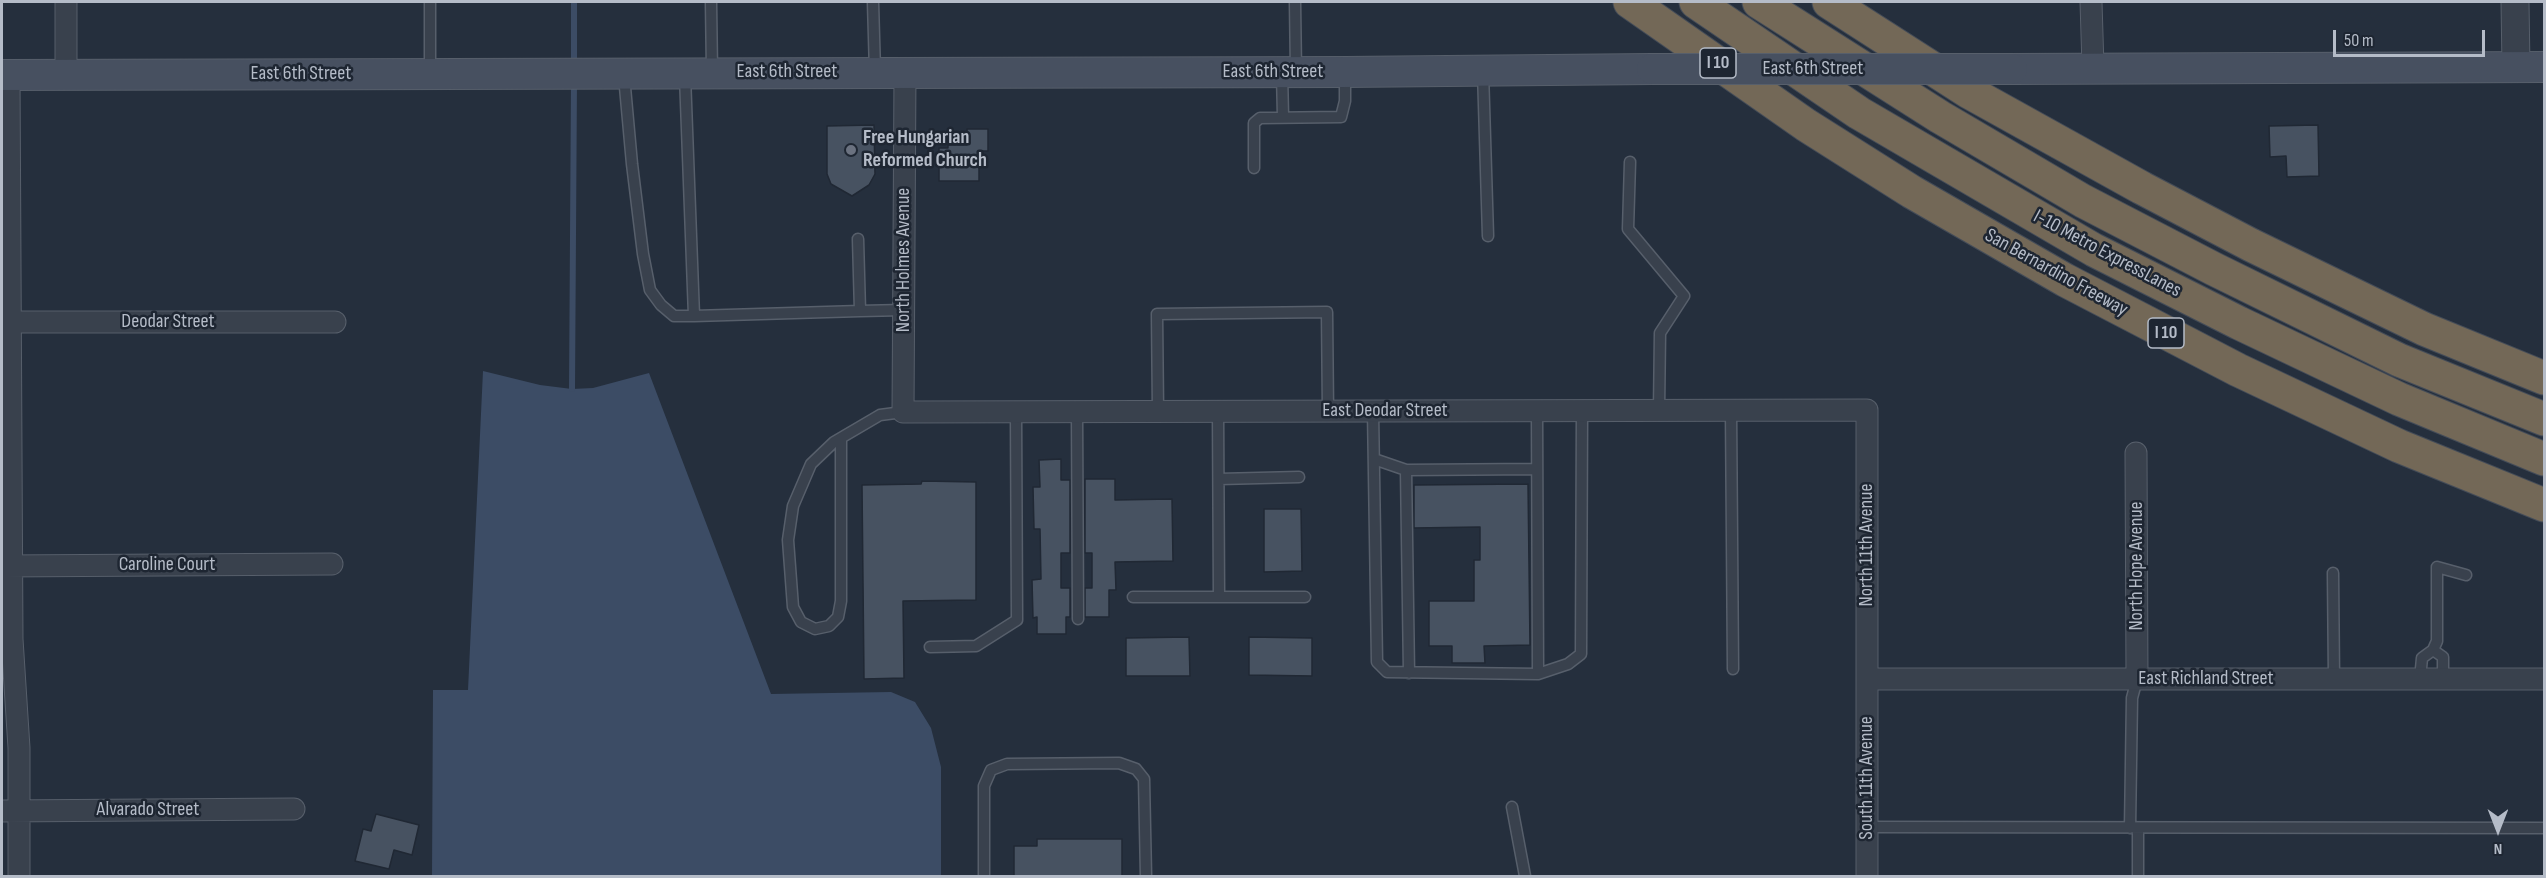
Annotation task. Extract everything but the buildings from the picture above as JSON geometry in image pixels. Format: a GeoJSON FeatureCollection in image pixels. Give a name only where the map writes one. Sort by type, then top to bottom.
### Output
{"type":"FeatureCollection","features":[{"type":"Feature","properties":{"kind":"highway","name":"San Bernardino Freeway"},"geometry":{"type":"LineString","coordinates":[[1630,2],[1806,125],[1912,192],[2065,280],[2238,370],[2399,446],[2544,505]]}},
{"type":"Feature","properties":{"kind":"highway","name":"I-10 Metro ExpressLanes"},"geometry":{"type":"LineString","coordinates":[[1696,2],[1859,113],[2125,265],[2239,323],[2399,399],[2544,459]]}},
{"type":"Feature","properties":{"kind":"highway","name":"I-10 Metro ExpressLanes"},"geometry":{"type":"LineString","coordinates":[[1759,2],[1940,117],[2083,201],[2214,269],[2399,360],[2544,419]]}},
{"type":"Feature","properties":{"kind":"highway"},"geometry":{"type":"LineString","coordinates":[[1829,2],[1969,92],[2142,188],[2251,245],[2424,328],[2544,378]]}},
{"type":"Feature","properties":{"kind":"highway"},"geometry":{"type":"LineString","coordinates":[[1912,192],[2125,265]]}},
{"type":"Feature","properties":{"kind":"highway"},"geometry":{"type":"LineString","coordinates":[[2424,328],[2544,403]]}},
{"type":"Feature","properties":{"kind":"main road","name":"East 6th Street"},"geometry":{"type":"LineString","coordinates":[[5,75],[2530,67]]}},
{"type":"Feature","properties":{"kind":"street"},"geometry":{"type":"LineString","coordinates":[[66,2],[66,75]]}},
{"type":"Feature","properties":{"kind":"street"},"geometry":{"type":"LineString","coordinates":[[2091,2],[2092,67]]}},
{"type":"Feature","properties":{"kind":"street"},"geometry":{"type":"LineString","coordinates":[[2515,2],[2530,67]]}},
{"type":"Feature","properties":{"kind":"street","name":"North Holmes Avenue"},"geometry":{"type":"LineString","coordinates":[[903,412],[905,73]]}},
{"type":"Feature","properties":{"kind":"street"},"geometry":{"type":"LineString","coordinates":[[5,75],[6,566],[10,811],[19,876]]}},
{"type":"Feature","properties":{"kind":"street","name":"Deodar Street"},"geometry":{"type":"LineString","coordinates":[[5,322],[334,322]]}},
{"type":"Feature","properties":{"kind":"street","name":"East Deodar Street"},"geometry":{"type":"LineString","coordinates":[[903,412],[1867,410]]}},
{"type":"Feature","properties":{"kind":"street","name":"North 11th Avenue"},"geometry":{"type":"LineString","coordinates":[[1867,410],[1868,680]]}},
{"type":"Feature","properties":{"kind":"street","name":"North Hope Avenue"},"geometry":{"type":"LineString","coordinates":[[2136,453],[2137,680]]}},
{"type":"Feature","properties":{"kind":"street","name":"Caroline Court"},"geometry":{"type":"LineString","coordinates":[[6,566],[332,564]]}},
{"type":"Feature","properties":{"kind":"street","name":"East Richland Street"},"geometry":{"type":"LineString","coordinates":[[1868,680],[2544,680]]}},
{"type":"Feature","properties":{"kind":"street","name":"South 11th Avenue"},"geometry":{"type":"LineString","coordinates":[[1867,876],[1868,680]]}},
{"type":"Feature","properties":{"kind":"street","name":"Alvarado Street"},"geometry":{"type":"LineString","coordinates":[[10,811],[294,809]]}},
{"type":"Feature","properties":{"kind":"lane"},"geometry":{"type":"LineString","coordinates":[[430,2],[430,73]]}},
{"type":"Feature","properties":{"kind":"lane"},"geometry":{"type":"LineString","coordinates":[[694,316],[698,72],[711,2]]}},
{"type":"Feature","properties":{"kind":"lane"},"geometry":{"type":"LineString","coordinates":[[873,2],[875,73]]}},
{"type":"Feature","properties":{"kind":"lane"},"geometry":{"type":"LineString","coordinates":[[1284,117],[1295,2]]}},
{"type":"Feature","properties":{"kind":"lane"},"geometry":{"type":"LineString","coordinates":[[1483,69],[1488,236]]}},
{"type":"Feature","properties":{"kind":"lane"},"geometry":{"type":"LineString","coordinates":[[617,72],[633,175],[642,254],[650,290],[661,305],[674,316],[904,310]]}},
{"type":"Feature","properties":{"kind":"lane"},"geometry":{"type":"LineString","coordinates":[[1254,168],[1254,123],[1260,118],[1341,117],[1345,101],[1345,72]]}},
{"type":"Feature","properties":{"kind":"lane"},"geometry":{"type":"LineString","coordinates":[[1630,162],[1628,229],[1684,296],[1660,333],[1659,411]]}},
{"type":"Feature","properties":{"kind":"lane"},"geometry":{"type":"LineString","coordinates":[[858,239],[860,311]]}},
{"type":"Feature","properties":{"kind":"lane"},"geometry":{"type":"LineString","coordinates":[[1158,411],[1157,314],[1327,312],[1328,412]]}},
{"type":"Feature","properties":{"kind":"lane"},"geometry":{"type":"LineString","coordinates":[[1731,410],[1733,669]]}},
{"type":"Feature","properties":{"kind":"lane"},"geometry":{"type":"LineString","coordinates":[[1218,411],[1220,597]]}},
{"type":"Feature","properties":{"kind":"lane"},"geometry":{"type":"LineString","coordinates":[[1373,411],[1377,662],[1387,672],[1538,674],[1568,664],[1581,654],[1582,411]]}},
{"type":"Feature","properties":{"kind":"lane"},"geometry":{"type":"LineString","coordinates":[[1537,411],[1538,674]]}},
{"type":"Feature","properties":{"kind":"lane"},"geometry":{"type":"LineString","coordinates":[[841,438],[841,601],[838,617],[829,626],[815,629],[801,622],[793,607],[788,540],[793,506],[811,464],[834,442],[880,415],[903,412]]}},
{"type":"Feature","properties":{"kind":"lane"},"geometry":{"type":"LineString","coordinates":[[930,647],[975,646],[1017,620],[1016,412]]}},
{"type":"Feature","properties":{"kind":"lane"},"geometry":{"type":"LineString","coordinates":[[1077,412],[1078,619]]}},
{"type":"Feature","properties":{"kind":"lane"},"geometry":{"type":"LineString","coordinates":[[1374,459],[1406,470],[1536,469]]}},
{"type":"Feature","properties":{"kind":"lane"},"geometry":{"type":"LineString","coordinates":[[1406,470],[1409,673]]}},
{"type":"Feature","properties":{"kind":"lane"},"geometry":{"type":"LineString","coordinates":[[1219,478],[1299,477]]}},
{"type":"Feature","properties":{"kind":"lane"},"geometry":{"type":"LineString","coordinates":[[2420,680],[2422,658],[2433,650],[2437,641],[2437,567],[2466,575]]}},
{"type":"Feature","properties":{"kind":"lane"},"geometry":{"type":"LineString","coordinates":[[2333,573],[2334,680]]}},
{"type":"Feature","properties":{"kind":"lane"},"geometry":{"type":"LineString","coordinates":[[1133,597],[1305,597]]}},
{"type":"Feature","properties":{"kind":"lane"},"geometry":{"type":"LineString","coordinates":[[2433,650],[2443,657],[2443,680]]}},
{"type":"Feature","properties":{"kind":"lane"},"geometry":{"type":"LineString","coordinates":[[2137,680],[2132,698],[2134,828],[2138,876]]}},
{"type":"Feature","properties":{"kind":"lane"},"geometry":{"type":"LineString","coordinates":[[984,876],[984,786],[991,770],[1007,764],[1119,763],[1136,769],[1144,779],[1146,876]]}},
{"type":"Feature","properties":{"kind":"lane"},"geometry":{"type":"LineString","coordinates":[[1512,807],[1525,876]]}},
{"type":"Feature","properties":{"kind":"lane"},"geometry":{"type":"LineString","coordinates":[[1867,827],[2544,828]]}},
{"type":"Feature","properties":{"kind":"water"},"geometry":{"type":"Polygon","coordinates":[[[483,371],[540,385],[572,389],[593,388],[649,373],[771,694],[891,692],[915,702],[931,728],[941,767],[941,876],[432,876],[433,690],[468,690],[483,371]]]}},
{"type":"Feature","properties":{"kind":"waterway"},"geometry":{"type":"LineString","coordinates":[[574,2],[574,65]]}},
{"type":"Feature","properties":{"kind":"waterway"},"geometry":{"type":"LineString","coordinates":[[572,389],[574,81]]}},
{"type":"Feature","properties":{"kind":"place","name":"Free Hungarian Reformed Church"},"geometry":{"type":"Point","coordinates":[851,150]}}]}
